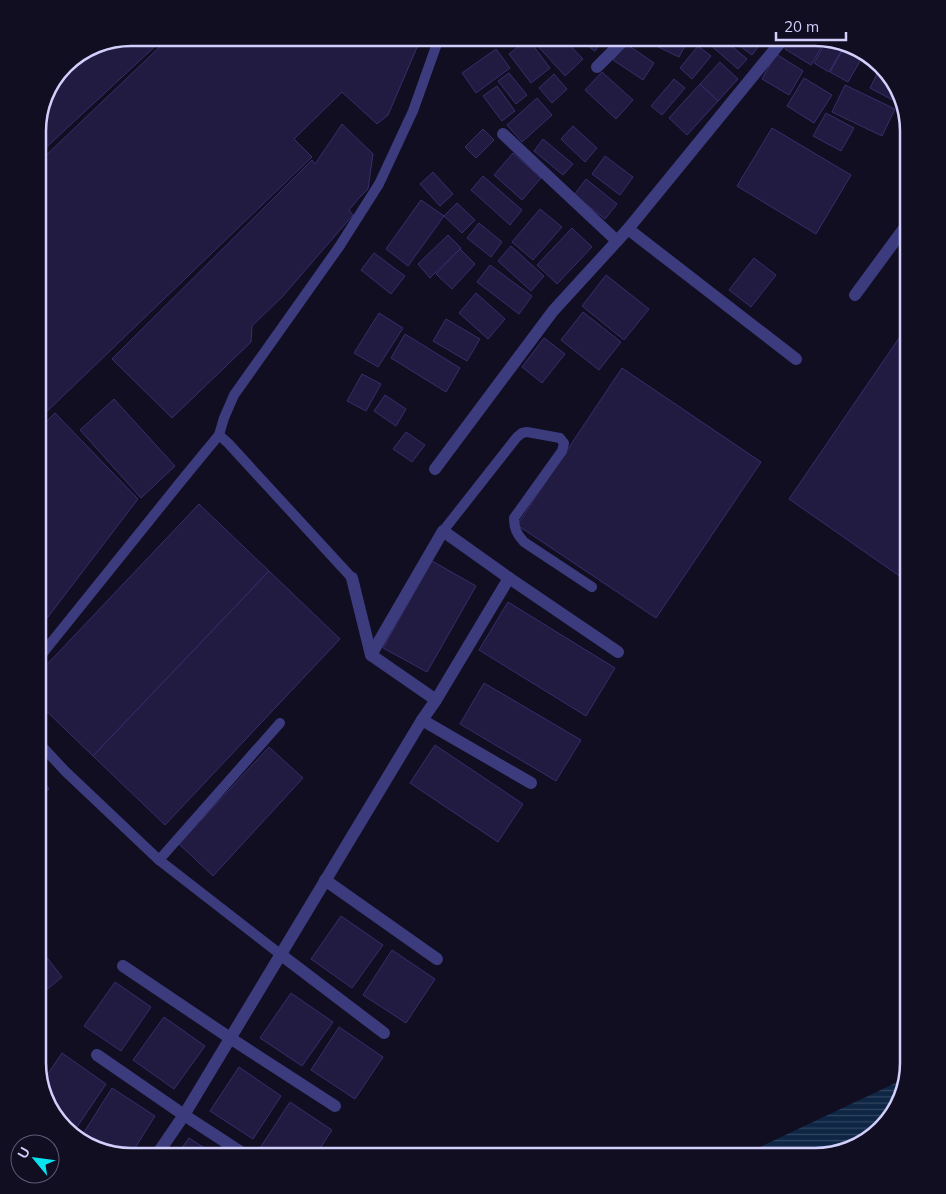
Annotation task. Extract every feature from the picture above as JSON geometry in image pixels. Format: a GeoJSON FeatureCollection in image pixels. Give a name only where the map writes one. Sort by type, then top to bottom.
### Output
{"type":"FeatureCollection","features":[{"type":"Feature","properties":{"kind":"street"},"geometry":{"type":"LineString","coordinates":[[597,66],[618,46]]}},
{"type":"Feature","properties":{"kind":"street"},"geometry":{"type":"LineString","coordinates":[[434,469],[553,311],[628,229],[777,46]]}},
{"type":"Feature","properties":{"kind":"street"},"geometry":{"type":"LineString","coordinates":[[503,134],[617,241]]}},
{"type":"Feature","properties":{"kind":"street"},"geometry":{"type":"LineString","coordinates":[[628,229],[796,359]]}},
{"type":"Feature","properties":{"kind":"street"},"geometry":{"type":"LineString","coordinates":[[855,295],[900,234]]}},
{"type":"Feature","properties":{"kind":"street"},"geometry":{"type":"LineString","coordinates":[[371,655],[443,530],[509,578],[618,652]]}},
{"type":"Feature","properties":{"kind":"street"},"geometry":{"type":"LineString","coordinates":[[352,578],[371,655],[436,700]]}},
{"type":"Feature","properties":{"kind":"street"},"geometry":{"type":"LineString","coordinates":[[161,1148],[184,1115],[509,578]]}},
{"type":"Feature","properties":{"kind":"street"},"geometry":{"type":"LineString","coordinates":[[422,720],[531,783]]}},
{"type":"Feature","properties":{"kind":"street"},"geometry":{"type":"LineString","coordinates":[[325,880],[437,959]]}},
{"type":"Feature","properties":{"kind":"street"},"geometry":{"type":"LineString","coordinates":[[280,954],[384,1033]]}},
{"type":"Feature","properties":{"kind":"street"},"geometry":{"type":"LineString","coordinates":[[123,966],[335,1106]]}},
{"type":"Feature","properties":{"kind":"street"},"geometry":{"type":"LineString","coordinates":[[96,1054],[235,1148]]}},
{"type":"Feature","properties":{"kind":"lane"},"geometry":{"type":"LineString","coordinates":[[46,649],[219,435],[234,395],[339,247],[379,184],[413,111],[436,46]]}},
{"type":"Feature","properties":{"kind":"lane"},"geometry":{"type":"LineString","coordinates":[[443,530],[517,436],[527,432],[560,438],[564,443],[562,451],[514,518],[514,527],[516,534],[524,542],[592,587]]}},
{"type":"Feature","properties":{"kind":"lane"},"geometry":{"type":"LineString","coordinates":[[219,435],[352,578]]}},
{"type":"Feature","properties":{"kind":"lane"},"geometry":{"type":"LineString","coordinates":[[159,860],[280,723]]}},
{"type":"Feature","properties":{"kind":"lane"},"geometry":{"type":"LineString","coordinates":[[46,751],[159,860],[280,954]]}},
{"type":"Feature","properties":{"kind":"water"},"geometry":{"type":"Polygon","coordinates":[[[897,1082],[888,1105],[875,1123],[852,1139],[831,1146],[814,1148],[758,1148],[897,1082]]]}},
{"type":"Feature","properties":{"kind":"building"},"geometry":{"type":"Polygon","coordinates":[[[155,46],[46,148],[46,126],[49,110],[61,84],[71,71],[99,53],[115,48],[155,46]]]}},
{"type":"Feature","properties":{"kind":"building"},"geometry":{"type":"Polygon","coordinates":[[[161,46],[418,46],[388,115],[377,124],[342,92],[294,139],[312,157],[46,412],[46,155],[161,46]]]}},
{"type":"Feature","properties":{"kind":"building"},"geometry":{"type":"Polygon","coordinates":[[[519,46],[533,46],[550,68],[531,83],[509,54],[519,46]]]}},
{"type":"Feature","properties":{"kind":"building"},"geometry":{"type":"Polygon","coordinates":[[[538,46],[571,46],[583,59],[565,76],[538,46]]]}},
{"type":"Feature","properties":{"kind":"building"},"geometry":{"type":"Polygon","coordinates":[[[588,46],[598,46],[595,51],[588,46]]]}},
{"type":"Feature","properties":{"kind":"building"},"geometry":{"type":"Polygon","coordinates":[[[623,46],[629,46],[654,63],[643,80],[613,60],[623,46]]]}},
{"type":"Feature","properties":{"kind":"building"},"geometry":{"type":"Polygon","coordinates":[[[656,46],[685,46],[679,57],[656,46]]]}},
{"type":"Feature","properties":{"kind":"building"},"geometry":{"type":"Polygon","coordinates":[[[698,46],[711,56],[692,79],[680,68],[698,46]]]}},
{"type":"Feature","properties":{"kind":"building"},"geometry":{"type":"Polygon","coordinates":[[[711,46],[732,46],[747,59],[738,69],[711,46]]]}},
{"type":"Feature","properties":{"kind":"building"},"geometry":{"type":"Polygon","coordinates":[[[740,46],[759,46],[752,55],[740,46]]]}},
{"type":"Feature","properties":{"kind":"building"},"geometry":{"type":"Polygon","coordinates":[[[787,46],[822,46],[811,65],[785,49],[787,46]]]}},
{"type":"Feature","properties":{"kind":"building"},"geometry":{"type":"Polygon","coordinates":[[[823,47],[841,51],[829,72],[814,63],[823,47]]]}},
{"type":"Feature","properties":{"kind":"building"},"geometry":{"type":"Polygon","coordinates":[[[496,49],[510,68],[476,93],[462,73],[496,49]]]}},
{"type":"Feature","properties":{"kind":"building"},"geometry":{"type":"Polygon","coordinates":[[[842,51],[860,60],[848,82],[830,72],[842,51]]]}},
{"type":"Feature","properties":{"kind":"building"},"geometry":{"type":"Polygon","coordinates":[[[776,54],[803,71],[789,95],[762,79],[776,54]]]}},
{"type":"Feature","properties":{"kind":"building"},"geometry":{"type":"Polygon","coordinates":[[[720,62],[738,79],[718,101],[700,84],[720,62]]]}},
{"type":"Feature","properties":{"kind":"building"},"geometry":{"type":"Polygon","coordinates":[[[602,72],[633,100],[616,119],[585,90],[602,72]]]}},
{"type":"Feature","properties":{"kind":"building"},"geometry":{"type":"Polygon","coordinates":[[[509,73],[527,95],[516,104],[498,81],[509,73]]]}},
{"type":"Feature","properties":{"kind":"building"},"geometry":{"type":"Polygon","coordinates":[[[554,74],[567,89],[552,103],[539,88],[554,74]]]}},
{"type":"Feature","properties":{"kind":"building"},"geometry":{"type":"Polygon","coordinates":[[[877,74],[894,101],[870,88],[877,74]]]}},
{"type":"Feature","properties":{"kind":"building"},"geometry":{"type":"Polygon","coordinates":[[[804,78],[832,95],[814,123],[787,106],[804,78]]]}},
{"type":"Feature","properties":{"kind":"building"},"geometry":{"type":"Polygon","coordinates":[[[674,79],[685,88],[662,115],[651,106],[674,79]]]}},
{"type":"Feature","properties":{"kind":"building"},"geometry":{"type":"Polygon","coordinates":[[[700,84],[718,101],[687,135],[669,118],[700,84]]]}},
{"type":"Feature","properties":{"kind":"building"},"geometry":{"type":"Polygon","coordinates":[[[845,85],[895,109],[882,136],[832,112],[845,85]]]}},
{"type":"Feature","properties":{"kind":"building"},"geometry":{"type":"Polygon","coordinates":[[[497,86],[515,111],[502,121],[483,96],[497,86]]]}},
{"type":"Feature","properties":{"kind":"building"},"geometry":{"type":"Polygon","coordinates":[[[537,98],[552,115],[522,142],[507,125],[537,98]]]}},
{"type":"Feature","properties":{"kind":"building"},"geometry":{"type":"Polygon","coordinates":[[[826,113],[854,128],[841,151],[813,136],[826,113]]]}},
{"type":"Feature","properties":{"kind":"building"},"geometry":{"type":"Polygon","coordinates":[[[342,124],[373,154],[368,189],[349,210],[353,215],[282,297],[252,326],[251,342],[172,418],[112,359],[312,160],[315,164],[342,124]]]}},
{"type":"Feature","properties":{"kind":"building"},"geometry":{"type":"Polygon","coordinates":[[[573,126],[597,148],[585,162],[561,139],[573,126]]]}},
{"type":"Feature","properties":{"kind":"building"},"geometry":{"type":"Polygon","coordinates":[[[772,128],[851,175],[816,234],[737,186],[772,128]]]}},
{"type":"Feature","properties":{"kind":"building"},"geometry":{"type":"Polygon","coordinates":[[[483,129],[494,140],[476,158],[465,147],[483,129]]]}},
{"type":"Feature","properties":{"kind":"building"},"geometry":{"type":"Polygon","coordinates":[[[543,139],[573,164],[563,175],[534,151],[543,139]]]}},
{"type":"Feature","properties":{"kind":"building"},"geometry":{"type":"Polygon","coordinates":[[[513,153],[541,178],[522,200],[494,175],[513,153]]]}},
{"type":"Feature","properties":{"kind":"building"},"geometry":{"type":"Polygon","coordinates":[[[605,156],[633,177],[620,195],[592,174],[605,156]]]}},
{"type":"Feature","properties":{"kind":"building"},"geometry":{"type":"Polygon","coordinates":[[[433,172],[453,194],[440,206],[420,184],[433,172]]]}},
{"type":"Feature","properties":{"kind":"building"},"geometry":{"type":"Polygon","coordinates":[[[483,176],[522,210],[510,225],[471,190],[483,176]]]}},
{"type":"Feature","properties":{"kind":"building"},"geometry":{"type":"Polygon","coordinates":[[[586,179],[617,204],[605,219],[574,195],[586,179]]]}},
{"type":"Feature","properties":{"kind":"building"},"geometry":{"type":"Polygon","coordinates":[[[421,200],[444,216],[408,266],[386,249],[421,200]]]}},
{"type":"Feature","properties":{"kind":"building"},"geometry":{"type":"Polygon","coordinates":[[[457,203],[475,220],[462,233],[444,216],[457,203]]]}},
{"type":"Feature","properties":{"kind":"building"},"geometry":{"type":"Polygon","coordinates":[[[540,209],[562,227],[533,260],[512,242],[540,209]]]}},
{"type":"Feature","properties":{"kind":"building"},"geometry":{"type":"Polygon","coordinates":[[[479,223],[502,242],[491,257],[467,238],[479,223]]]}},
{"type":"Feature","properties":{"kind":"building"},"geometry":{"type":"Polygon","coordinates":[[[572,228],[592,247],[557,284],[537,265],[572,228]]]}},
{"type":"Feature","properties":{"kind":"building"},"geometry":{"type":"Polygon","coordinates":[[[448,235],[461,248],[430,278],[418,264],[448,235]]]}},
{"type":"Feature","properties":{"kind":"building"},"geometry":{"type":"Polygon","coordinates":[[[511,246],[544,276],[531,291],[498,261],[511,246]]]}},
{"type":"Feature","properties":{"kind":"building"},"geometry":{"type":"Polygon","coordinates":[[[460,249],[475,264],[452,289],[436,274],[460,249]]]}},
{"type":"Feature","properties":{"kind":"building"},"geometry":{"type":"Polygon","coordinates":[[[374,253],[405,276],[391,294],[361,270],[374,253]]]}},
{"type":"Feature","properties":{"kind":"building"},"geometry":{"type":"Polygon","coordinates":[[[754,258],[776,275],[751,307],[729,290],[754,258]]]}},
{"type":"Feature","properties":{"kind":"building"},"geometry":{"type":"Polygon","coordinates":[[[490,265],[532,296],[519,314],[477,282],[490,265]]]}},
{"type":"Feature","properties":{"kind":"building"},"geometry":{"type":"Polygon","coordinates":[[[606,275],[649,309],[624,340],[582,306],[606,275]]]}},
{"type":"Feature","properties":{"kind":"building"},"geometry":{"type":"Polygon","coordinates":[[[476,293],[505,319],[488,339],[459,313],[476,293]]]}},
{"type":"Feature","properties":{"kind":"building"},"geometry":{"type":"Polygon","coordinates":[[[583,312],[621,342],[599,370],[561,340],[583,312]]]}},
{"type":"Feature","properties":{"kind":"building"},"geometry":{"type":"Polygon","coordinates":[[[379,313],[403,328],[378,367],[354,353],[379,313]]]}},
{"type":"Feature","properties":{"kind":"building"},"geometry":{"type":"Polygon","coordinates":[[[446,319],[480,339],[467,361],[433,341],[446,319]]]}},
{"type":"Feature","properties":{"kind":"building"},"geometry":{"type":"Polygon","coordinates":[[[405,334],[460,368],[446,392],[391,358],[405,334]]]}},
{"type":"Feature","properties":{"kind":"building"},"geometry":{"type":"Polygon","coordinates":[[[900,337],[900,576],[789,499],[900,337]]]}},
{"type":"Feature","properties":{"kind":"building"},"geometry":{"type":"Polygon","coordinates":[[[544,338],[565,354],[542,383],[522,367],[544,338]]]}},
{"type":"Feature","properties":{"kind":"building"},"geometry":{"type":"Polygon","coordinates":[[[622,368],[761,462],[656,618],[517,525],[622,368]]]}},
{"type":"Feature","properties":{"kind":"building"},"geometry":{"type":"Polygon","coordinates":[[[362,374],[381,384],[366,411],[347,401],[362,374]]]}},
{"type":"Feature","properties":{"kind":"building"},"geometry":{"type":"Polygon","coordinates":[[[385,395],[406,409],[396,426],[374,411],[385,395]]]}},
{"type":"Feature","properties":{"kind":"building"},"geometry":{"type":"Polygon","coordinates":[[[114,399],[175,466],[141,498],[80,430],[114,399]]]}},
{"type":"Feature","properties":{"kind":"building"},"geometry":{"type":"Polygon","coordinates":[[[55,413],[138,499],[46,620],[46,422],[55,413]]]}},
{"type":"Feature","properties":{"kind":"building"},"geometry":{"type":"Polygon","coordinates":[[[406,432],[425,445],[412,462],[393,449],[406,432]]]}},
{"type":"Feature","properties":{"kind":"building"},"geometry":{"type":"Polygon","coordinates":[[[199,504],[269,571],[93,756],[46,711],[46,666],[199,504]]]}},
{"type":"Feature","properties":{"kind":"building"},"geometry":{"type":"Polygon","coordinates":[[[432,561],[476,586],[427,672],[383,648],[432,561]]]}},
{"type":"Feature","properties":{"kind":"building"},"geometry":{"type":"Polygon","coordinates":[[[269,571],[340,639],[165,825],[93,756],[269,571]]]}},
{"type":"Feature","properties":{"kind":"building"},"geometry":{"type":"Polygon","coordinates":[[[508,602],[615,668],[586,716],[479,650],[508,602]]]}},
{"type":"Feature","properties":{"kind":"building"},"geometry":{"type":"Polygon","coordinates":[[[484,683],[581,740],[556,781],[460,724],[484,683]]]}},
{"type":"Feature","properties":{"kind":"building"},"geometry":{"type":"Polygon","coordinates":[[[435,745],[523,804],[498,842],[410,783],[435,745]]]}},
{"type":"Feature","properties":{"kind":"building"},"geometry":{"type":"Polygon","coordinates":[[[269,747],[303,778],[213,876],[179,844],[269,747]]]}},
{"type":"Feature","properties":{"kind":"building"},"geometry":{"type":"Polygon","coordinates":[[[341,916],[383,945],[352,988],[311,959],[341,916]]]}},
{"type":"Feature","properties":{"kind":"building"},"geometry":{"type":"Polygon","coordinates":[[[392,950],[435,979],[406,1023],[363,995],[392,950]]]}},
{"type":"Feature","properties":{"kind":"building"},"geometry":{"type":"Polygon","coordinates":[[[46,956],[62,977],[46,990],[46,956]]]}},
{"type":"Feature","properties":{"kind":"building"},"geometry":{"type":"Polygon","coordinates":[[[115,982],[151,1007],[121,1051],[84,1026],[115,982]]]}},
{"type":"Feature","properties":{"kind":"building"},"geometry":{"type":"Polygon","coordinates":[[[291,993],[333,1022],[302,1066],[260,1038],[291,993]]]}},
{"type":"Feature","properties":{"kind":"building"},"geometry":{"type":"Polygon","coordinates":[[[164,1017],[205,1046],[174,1089],[133,1060],[164,1017]]]}},
{"type":"Feature","properties":{"kind":"building"},"geometry":{"type":"Polygon","coordinates":[[[339,1027],[383,1057],[355,1099],[311,1070],[339,1027]]]}},
{"type":"Feature","properties":{"kind":"building"},"geometry":{"type":"Polygon","coordinates":[[[62,1053],[106,1084],[76,1128],[67,1119],[55,1100],[47,1075],[62,1053]]]}},
{"type":"Feature","properties":{"kind":"building"},"geometry":{"type":"Polygon","coordinates":[[[239,1067],[281,1096],[253,1139],[210,1111],[239,1067]]]}},
{"type":"Feature","properties":{"kind":"building"},"geometry":{"type":"Polygon","coordinates":[[[112,1088],[155,1116],[135,1148],[104,1143],[84,1133],[112,1088]]]}},
{"type":"Feature","properties":{"kind":"building"},"geometry":{"type":"Polygon","coordinates":[[[290,1102],[332,1130],[320,1148],[260,1148],[290,1102]]]}},
{"type":"Feature","properties":{"kind":"building"},"geometry":{"type":"Polygon","coordinates":[[[189,1138],[205,1148],[182,1148],[189,1138]]]}}]}
